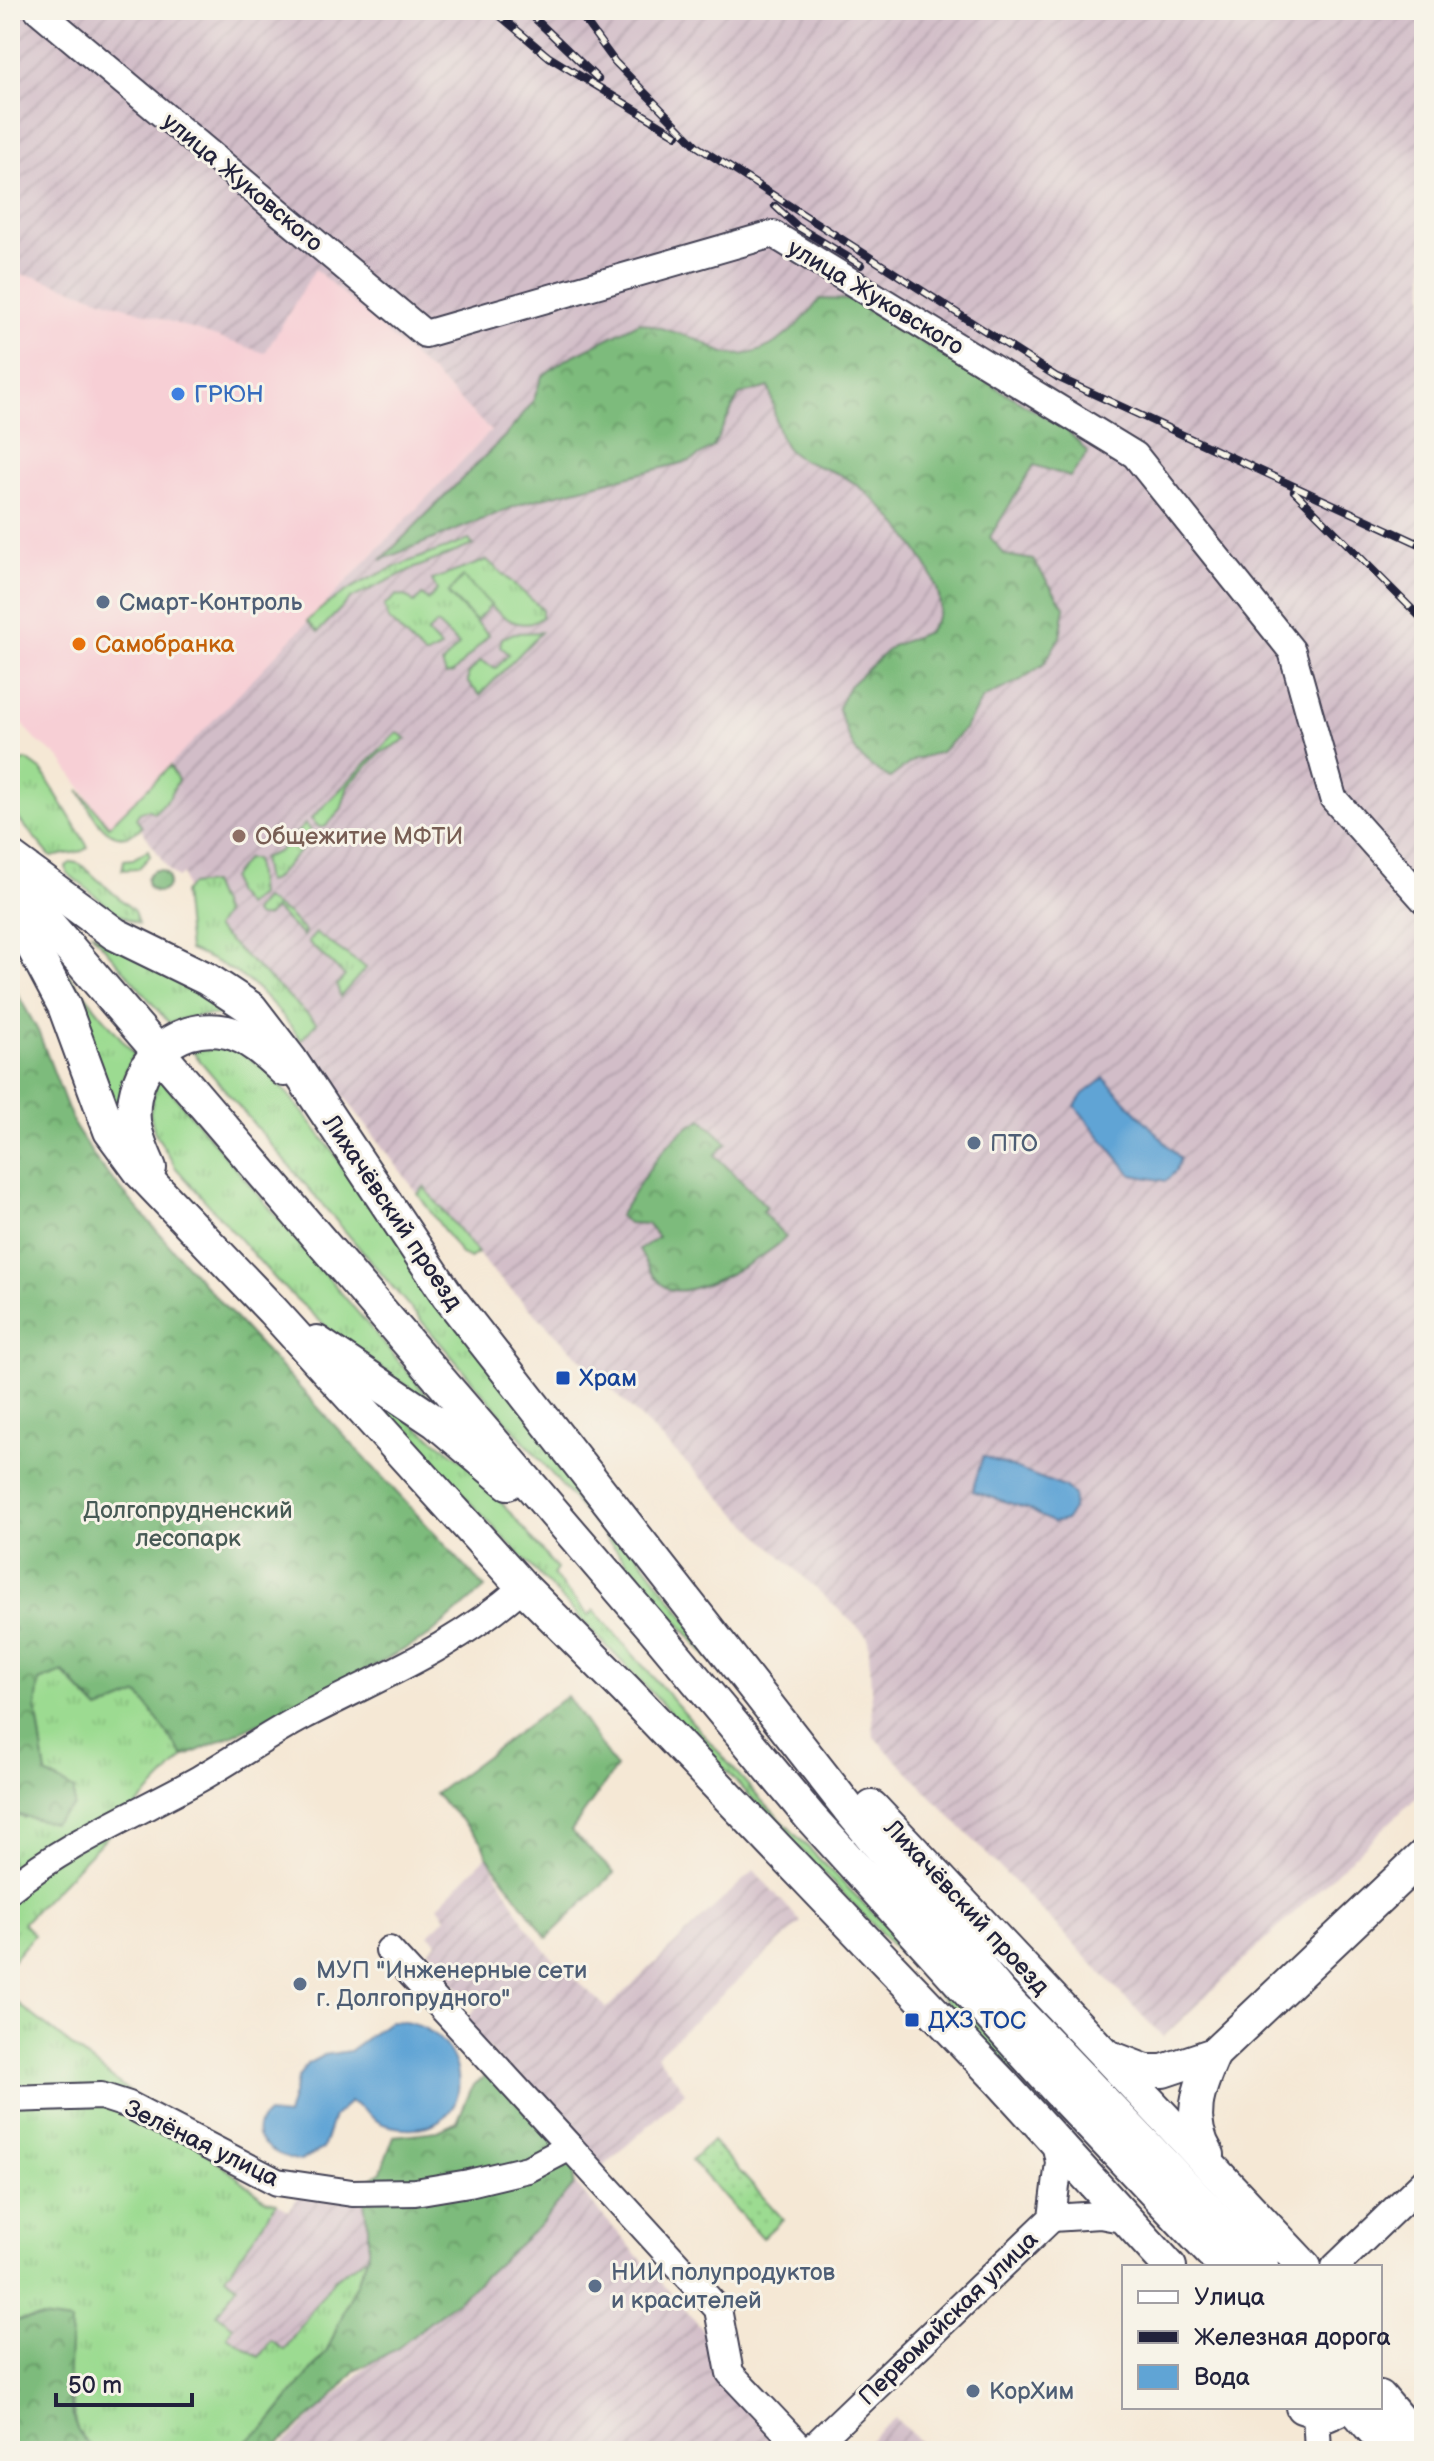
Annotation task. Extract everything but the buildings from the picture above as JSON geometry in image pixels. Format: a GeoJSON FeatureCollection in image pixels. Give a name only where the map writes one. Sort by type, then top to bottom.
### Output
{"type":"FeatureCollection","features":[{"type":"Feature","properties":{"kind":"main road","name":"Лихачёвский проезд"},"geometry":{"type":"LineString","coordinates":[[10,857],[115,934],[229,991],[251,1008],[321,1105],[448,1296],[715,1638],[997,1989],[1066,2081]]}},
{"type":"Feature","properties":{"kind":"main road","name":"Лихачёвский проезд"},"geometry":{"type":"LineString","coordinates":[[10,879],[653,1628],[811,1818],[1066,2081]]}},
{"type":"Feature","properties":{"kind":"main road"},"geometry":{"type":"LineString","coordinates":[[10,904],[64,1006],[110,1131],[161,1193],[272,1310],[523,1587],[637,1701],[1054,2138],[1168,2265]]}},
{"type":"Feature","properties":{"kind":"main road"},"geometry":{"type":"LineString","coordinates":[[161,1193],[134,1123],[134,1098],[140,1077],[158,1051],[189,1033],[229,1032],[273,1060],[321,1105]]}},
{"type":"Feature","properties":{"kind":"main road"},"geometry":{"type":"LineString","coordinates":[[272,1310],[436,1422],[575,1538]]}},
{"type":"Feature","properties":{"kind":"main road","name":"Лихачёвский проезд"},"geometry":{"type":"LineString","coordinates":[[653,1628],[997,1989]]}},
{"type":"Feature","properties":{"kind":"main road","name":"Лихачёвский проезд"},"geometry":{"type":"LineString","coordinates":[[715,1638],[1220,2175]]}},
{"type":"Feature","properties":{"kind":"main road"},"geometry":{"type":"LineString","coordinates":[[1104,2054],[1130,2066],[1163,2071],[1214,2054],[1424,1855]]}},
{"type":"Feature","properties":{"kind":"main road"},"geometry":{"type":"LineString","coordinates":[[1214,2054],[1194,2108],[1195,2126],[1220,2175],[1303,2265]]}},
{"type":"Feature","properties":{"kind":"main road"},"geometry":{"type":"LineString","coordinates":[[1066,2081],[1223,2265]]}},
{"type":"Feature","properties":{"kind":"main road"},"geometry":{"type":"LineString","coordinates":[[1066,2081],[1261,2265]]}},
{"type":"Feature","properties":{"kind":"main road"},"geometry":{"type":"LineString","coordinates":[[1382,2399],[1424,2449]]}},
{"type":"Feature","properties":{"kind":"main road"},"geometry":{"type":"LineString","coordinates":[[1355,2409],[1391,2451]]}},
{"type":"Feature","properties":{"kind":"street","name":"улица Жуковского"},"geometry":{"type":"LineString","coordinates":[[38,10],[425,334],[773,234],[1135,455],[1292,651],[1333,798],[1424,900]]}},
{"type":"Feature","properties":{"kind":"street"},"geometry":{"type":"LineString","coordinates":[[10,1889],[74,1843],[199,1779],[304,1716],[467,1633],[523,1587]]}},
{"type":"Feature","properties":{"kind":"street"},"geometry":{"type":"LineString","coordinates":[[389,1950],[718,2309],[730,2373],[806,2451]]}},
{"type":"Feature","properties":{"kind":"street","name":"Зелёная улица"},"geometry":{"type":"LineString","coordinates":[[10,2099],[101,2096],[129,2105],[277,2182],[352,2193],[415,2192],[469,2183],[528,2169],[570,2147]]}},
{"type":"Feature","properties":{"kind":"street","name":"Первомайская улица"},"geometry":{"type":"LineString","coordinates":[[806,2451],[1052,2218],[1059,2162],[1054,2138]]}},
{"type":"Feature","properties":{"kind":"street"},"geometry":{"type":"LineString","coordinates":[[1337,2265],[1424,2181]]}},
{"type":"Feature","properties":{"kind":"street","name":"Первомайская улица"},"geometry":{"type":"LineString","coordinates":[[1052,2218],[1100,2215],[1127,2220]]}},
{"type":"Feature","properties":{"kind":"street"},"geometry":{"type":"LineString","coordinates":[[1318,2451],[1321,2409]]}},
{"type":"Feature","properties":{"kind":"shaded area"},"geometry":{"type":"Polygon","coordinates":[[[10,10],[1424,10],[1424,1790],[1163,2037],[874,1737],[868,1637],[763,1539],[491,1270],[425,1187],[418,1194],[281,1013],[229,965],[188,897],[183,874],[178,878],[169,870],[128,809],[491,431],[436,377],[315,269],[265,353],[36,277],[10,273],[10,10]]]}},
{"type":"Feature","properties":{"kind":"shaded area"},"geometry":{"type":"Polygon","coordinates":[[[315,269],[436,377],[491,431],[325,604],[418,1194],[281,1013],[229,965],[194,947],[183,874],[178,878],[169,870],[138,822],[108,826],[60,758],[36,740],[10,709],[10,273],[36,277],[315,269]]]}},
{"type":"Feature","properties":{"kind":"shaded area"},"geometry":{"type":"Polygon","coordinates":[[[487,1856],[526,1926],[551,1957],[607,2008],[754,1870],[801,1922],[657,2055],[685,2092],[602,2168],[464,2023],[477,2006],[436,1966],[440,1961],[429,1950],[437,1942],[429,1934],[446,1918],[438,1906],[487,1856]]]}},
{"type":"Feature","properties":{"kind":"shaded area"},"geometry":{"type":"Polygon","coordinates":[[[570,2178],[809,2451],[276,2451],[570,2178]]]}},
{"type":"Feature","properties":{"kind":"shaded area"},"geometry":{"type":"Polygon","coordinates":[[[303,2188],[363,2194],[368,2226],[368,2256],[334,2279],[284,2351],[260,2357],[227,2336],[217,2315],[237,2286],[225,2277],[277,2203],[289,2211],[303,2188]]]}},
{"type":"Feature","properties":{"kind":"shaded area"},"geometry":{"type":"Polygon","coordinates":[[[895,2418],[930,2451],[857,2451],[895,2418]]]}},
{"type":"Feature","properties":{"kind":"green space"},"geometry":{"type":"Polygon","coordinates":[[[820,299],[851,300],[1067,430],[1088,453],[1070,477],[1034,465],[990,537],[1005,555],[1033,560],[1065,608],[1060,637],[1044,664],[1021,680],[983,698],[965,728],[941,752],[915,759],[890,778],[861,758],[851,742],[838,708],[849,686],[892,646],[928,632],[939,611],[937,588],[917,550],[871,497],[841,475],[804,461],[786,447],[777,426],[769,387],[739,395],[713,447],[690,461],[526,502],[381,560],[507,434],[533,402],[542,376],[566,359],[640,322],[703,342],[728,354],[756,352],[769,347],[792,330],[820,299]]]}},
{"type":"Feature","properties":{"kind":"green space"},"geometry":{"type":"Polygon","coordinates":[[[469,540],[473,545],[410,570],[350,599],[318,632],[307,621],[343,593],[363,582],[469,540]]]}},
{"type":"Feature","properties":{"kind":"green space"},"geometry":{"type":"Polygon","coordinates":[[[487,560],[542,609],[542,617],[521,624],[510,620],[489,605],[463,578],[448,594],[489,635],[453,673],[446,675],[442,664],[459,645],[437,624],[427,633],[441,648],[425,656],[389,620],[384,606],[397,595],[407,597],[414,603],[422,595],[428,600],[437,590],[432,580],[487,560]]]}},
{"type":"Feature","properties":{"kind":"green space"},"geometry":{"type":"Polygon","coordinates":[[[463,577],[491,605],[476,621],[448,593],[463,577]]]}},
{"type":"Feature","properties":{"kind":"green space"},"geometry":{"type":"Polygon","coordinates":[[[541,632],[480,695],[468,683],[468,674],[480,661],[496,668],[509,654],[500,646],[502,638],[514,633],[541,632]]]}},
{"type":"Feature","properties":{"kind":"green space"},"geometry":{"type":"Polygon","coordinates":[[[397,732],[407,739],[380,753],[348,786],[341,810],[325,827],[319,827],[311,819],[397,732]]]}},
{"type":"Feature","properties":{"kind":"green space"},"geometry":{"type":"Polygon","coordinates":[[[27,760],[42,771],[88,847],[83,851],[51,857],[10,809],[10,766],[27,760]]]}},
{"type":"Feature","properties":{"kind":"green space"},"geometry":{"type":"Polygon","coordinates":[[[170,766],[178,780],[169,798],[154,813],[148,809],[140,812],[136,818],[142,827],[131,835],[120,837],[103,828],[79,790],[109,826],[170,766]]]}},
{"type":"Feature","properties":{"kind":"green space"},"geometry":{"type":"Polygon","coordinates":[[[305,824],[314,836],[273,880],[266,882],[262,858],[278,852],[305,824]]]}},
{"type":"Feature","properties":{"kind":"green space"},"geometry":{"type":"Polygon","coordinates":[[[148,850],[150,856],[138,869],[122,870],[124,860],[133,859],[148,850]]]}},
{"type":"Feature","properties":{"kind":"green space"},"geometry":{"type":"Polygon","coordinates":[[[246,859],[255,859],[259,895],[246,906],[234,892],[231,878],[246,859]]]}},
{"type":"Feature","properties":{"kind":"green space"},"geometry":{"type":"Polygon","coordinates":[[[72,862],[80,864],[134,911],[138,924],[118,914],[67,873],[66,866],[72,862]]]}},
{"type":"Feature","properties":{"kind":"green space"},"geometry":{"type":"Polygon","coordinates":[[[158,870],[166,873],[169,881],[166,889],[158,892],[150,889],[147,881],[150,873],[158,870]]]}},
{"type":"Feature","properties":{"kind":"green space"},"geometry":{"type":"Polygon","coordinates":[[[211,883],[224,914],[215,928],[317,1023],[301,1040],[253,985],[225,966],[189,950],[183,892],[190,885],[211,883]]]}},
{"type":"Feature","properties":{"kind":"green space"},"geometry":{"type":"Polygon","coordinates":[[[264,899],[288,914],[305,932],[303,936],[274,909],[266,917],[257,917],[253,912],[264,899]]]}},
{"type":"Feature","properties":{"kind":"green space"},"geometry":{"type":"Polygon","coordinates":[[[91,932],[247,1021],[208,1015],[169,1023],[91,932]]]}},
{"type":"Feature","properties":{"kind":"green space"},"geometry":{"type":"Polygon","coordinates":[[[316,933],[366,968],[340,997],[337,985],[345,976],[308,942],[316,933]]]}},
{"type":"Feature","properties":{"kind":"green space"},"geometry":{"type":"Polygon","coordinates":[[[66,972],[134,1054],[123,1078],[119,1108],[113,1106],[64,975],[66,972]]]}},
{"type":"Feature","properties":{"kind":"green space","name":"Долгопрудненский лесопарк"},"geometry":{"type":"Polygon","coordinates":[[[10,980],[38,1031],[75,1127],[99,1164],[189,1268],[485,1588],[429,1636],[317,1697],[184,1757],[139,1694],[99,1710],[63,1672],[39,1681],[36,1708],[46,1774],[74,1790],[74,1806],[53,1823],[10,1813],[10,980]]]}},
{"type":"Feature","properties":{"kind":"green space"},"geometry":{"type":"Polygon","coordinates":[[[197,1046],[231,1046],[267,1070],[302,1111],[715,1657],[710,1660],[190,1049],[197,1046]]]}},
{"type":"Feature","properties":{"kind":"green space"},"geometry":{"type":"Polygon","coordinates":[[[158,1076],[440,1410],[335,1335],[278,1282],[176,1168],[154,1131],[150,1113],[158,1076]]]}},
{"type":"Feature","properties":{"kind":"green space"},"geometry":{"type":"Polygon","coordinates":[[[702,1119],[727,1143],[715,1155],[767,1207],[762,1212],[786,1237],[765,1254],[712,1282],[695,1288],[669,1289],[655,1277],[639,1250],[658,1237],[647,1224],[628,1223],[619,1216],[665,1149],[688,1127],[702,1119]]]}},
{"type":"Feature","properties":{"kind":"green space"},"geometry":{"type":"Polygon","coordinates":[[[424,1187],[478,1253],[470,1258],[461,1254],[418,1194],[424,1187]]]}},
{"type":"Feature","properties":{"kind":"green space"},"geometry":{"type":"Polygon","coordinates":[[[353,1380],[474,1469],[557,1569],[553,1575],[589,1616],[594,1610],[759,1798],[1064,2114],[1061,2122],[353,1380]]]}},
{"type":"Feature","properties":{"kind":"green space"},"geometry":{"type":"Polygon","coordinates":[[[62,1672],[99,1710],[139,1693],[184,1757],[23,1923],[34,1935],[10,1963],[10,1813],[24,1818],[74,1790],[46,1774],[36,1708],[38,1681],[62,1672]]]}},
{"type":"Feature","properties":{"kind":"green space"},"geometry":{"type":"Polygon","coordinates":[[[567,1696],[616,1768],[571,1831],[614,1873],[547,1938],[487,1856],[481,1840],[435,1794],[567,1696]]]}},
{"type":"Feature","properties":{"kind":"green space"},"geometry":{"type":"Polygon","coordinates":[[[10,1997],[266,2200],[277,2203],[225,2277],[237,2286],[217,2314],[233,2326],[227,2336],[259,2357],[271,2341],[284,2350],[334,2279],[368,2256],[327,2351],[265,2428],[231,2451],[96,2451],[77,2428],[68,2384],[41,2318],[10,2321],[10,1997]]]}},
{"type":"Feature","properties":{"kind":"green space"},"geometry":{"type":"Polygon","coordinates":[[[489,2073],[576,2165],[573,2186],[539,2226],[467,2292],[398,2348],[355,2371],[326,2404],[270,2451],[231,2451],[265,2428],[327,2351],[368,2256],[368,2226],[361,2186],[381,2171],[394,2136],[438,2131],[457,2122],[473,2085],[489,2073]]]}},
{"type":"Feature","properties":{"kind":"green space"},"geometry":{"type":"Polygon","coordinates":[[[712,2141],[783,2219],[762,2238],[691,2160],[712,2141]]]}},
{"type":"Feature","properties":{"kind":"green space"},"geometry":{"type":"Polygon","coordinates":[[[41,2318],[71,2322],[71,2409],[84,2439],[96,2451],[10,2451],[10,2321],[41,2318]]]}},
{"type":"Feature","properties":{"kind":"water"},"geometry":{"type":"Polygon","coordinates":[[[1104,1078],[1180,1158],[1176,1171],[1166,1181],[1132,1175],[1075,1106],[1083,1094],[1104,1078]]]}},
{"type":"Feature","properties":{"kind":"water"},"geometry":{"type":"Polygon","coordinates":[[[983,1456],[1064,1487],[1074,1495],[1073,1509],[1066,1520],[1053,1523],[1028,1509],[972,1491],[983,1456]]]}},
{"type":"Feature","properties":{"kind":"water"},"geometry":{"type":"Polygon","coordinates":[[[390,2021],[419,2026],[441,2040],[454,2060],[458,2082],[454,2103],[441,2119],[418,2128],[386,2125],[350,2102],[334,2116],[323,2149],[300,2161],[264,2145],[257,2131],[260,2123],[267,2114],[287,2116],[297,2080],[307,2064],[324,2055],[349,2051],[390,2021]]]}},
{"type":"Feature","properties":{"kind":"railway"},"geometry":{"type":"LineString","coordinates":[[493,10],[549,57],[677,135]]}},
{"type":"Feature","properties":{"kind":"railway"},"geometry":{"type":"LineString","coordinates":[[526,10],[598,79]]}},
{"type":"Feature","properties":{"kind":"railway"},"geometry":{"type":"LineString","coordinates":[[577,10],[615,62],[698,147],[1057,377],[1424,546]]}},
{"type":"Feature","properties":{"kind":"railway"},"geometry":{"type":"LineString","coordinates":[[775,206],[798,227],[861,265]]}},
{"type":"Feature","properties":{"kind":"railway"},"geometry":{"type":"LineString","coordinates":[[1294,491],[1424,621]]}},
{"type":"Feature","properties":{"kind":"place","name":"ГРЮН"},"geometry":{"type":"Point","coordinates":[178,394]}},
{"type":"Feature","properties":{"kind":"place","name":"Смарт-Контроль"},"geometry":{"type":"Point","coordinates":[103,602]}},
{"type":"Feature","properties":{"kind":"place","name":"Самобранка"},"geometry":{"type":"Point","coordinates":[79,644]}},
{"type":"Feature","properties":{"kind":"place","name":"Общежитие МФТИ"},"geometry":{"type":"Point","coordinates":[239,836]}},
{"type":"Feature","properties":{"kind":"place","name":"ПТО"},"geometry":{"type":"Point","coordinates":[974,1143]}},
{"type":"Feature","properties":{"kind":"place","name":"Храм"},"geometry":{"type":"Point","coordinates":[563,1378]}},
{"type":"Feature","properties":{"kind":"place","name":"МУП \"Инженерные сети г. Долгопрудного\""},"geometry":{"type":"Point","coordinates":[300,1984]}},
{"type":"Feature","properties":{"kind":"place","name":"ДХЗ ТОС"},"geometry":{"type":"Point","coordinates":[912,2020]}},
{"type":"Feature","properties":{"kind":"place","name":"НИИ полупродуктов и красителей"},"geometry":{"type":"Point","coordinates":[595,2286]}},
{"type":"Feature","properties":{"kind":"place","name":"КорХим"},"geometry":{"type":"Point","coordinates":[973,2391]}}]}
